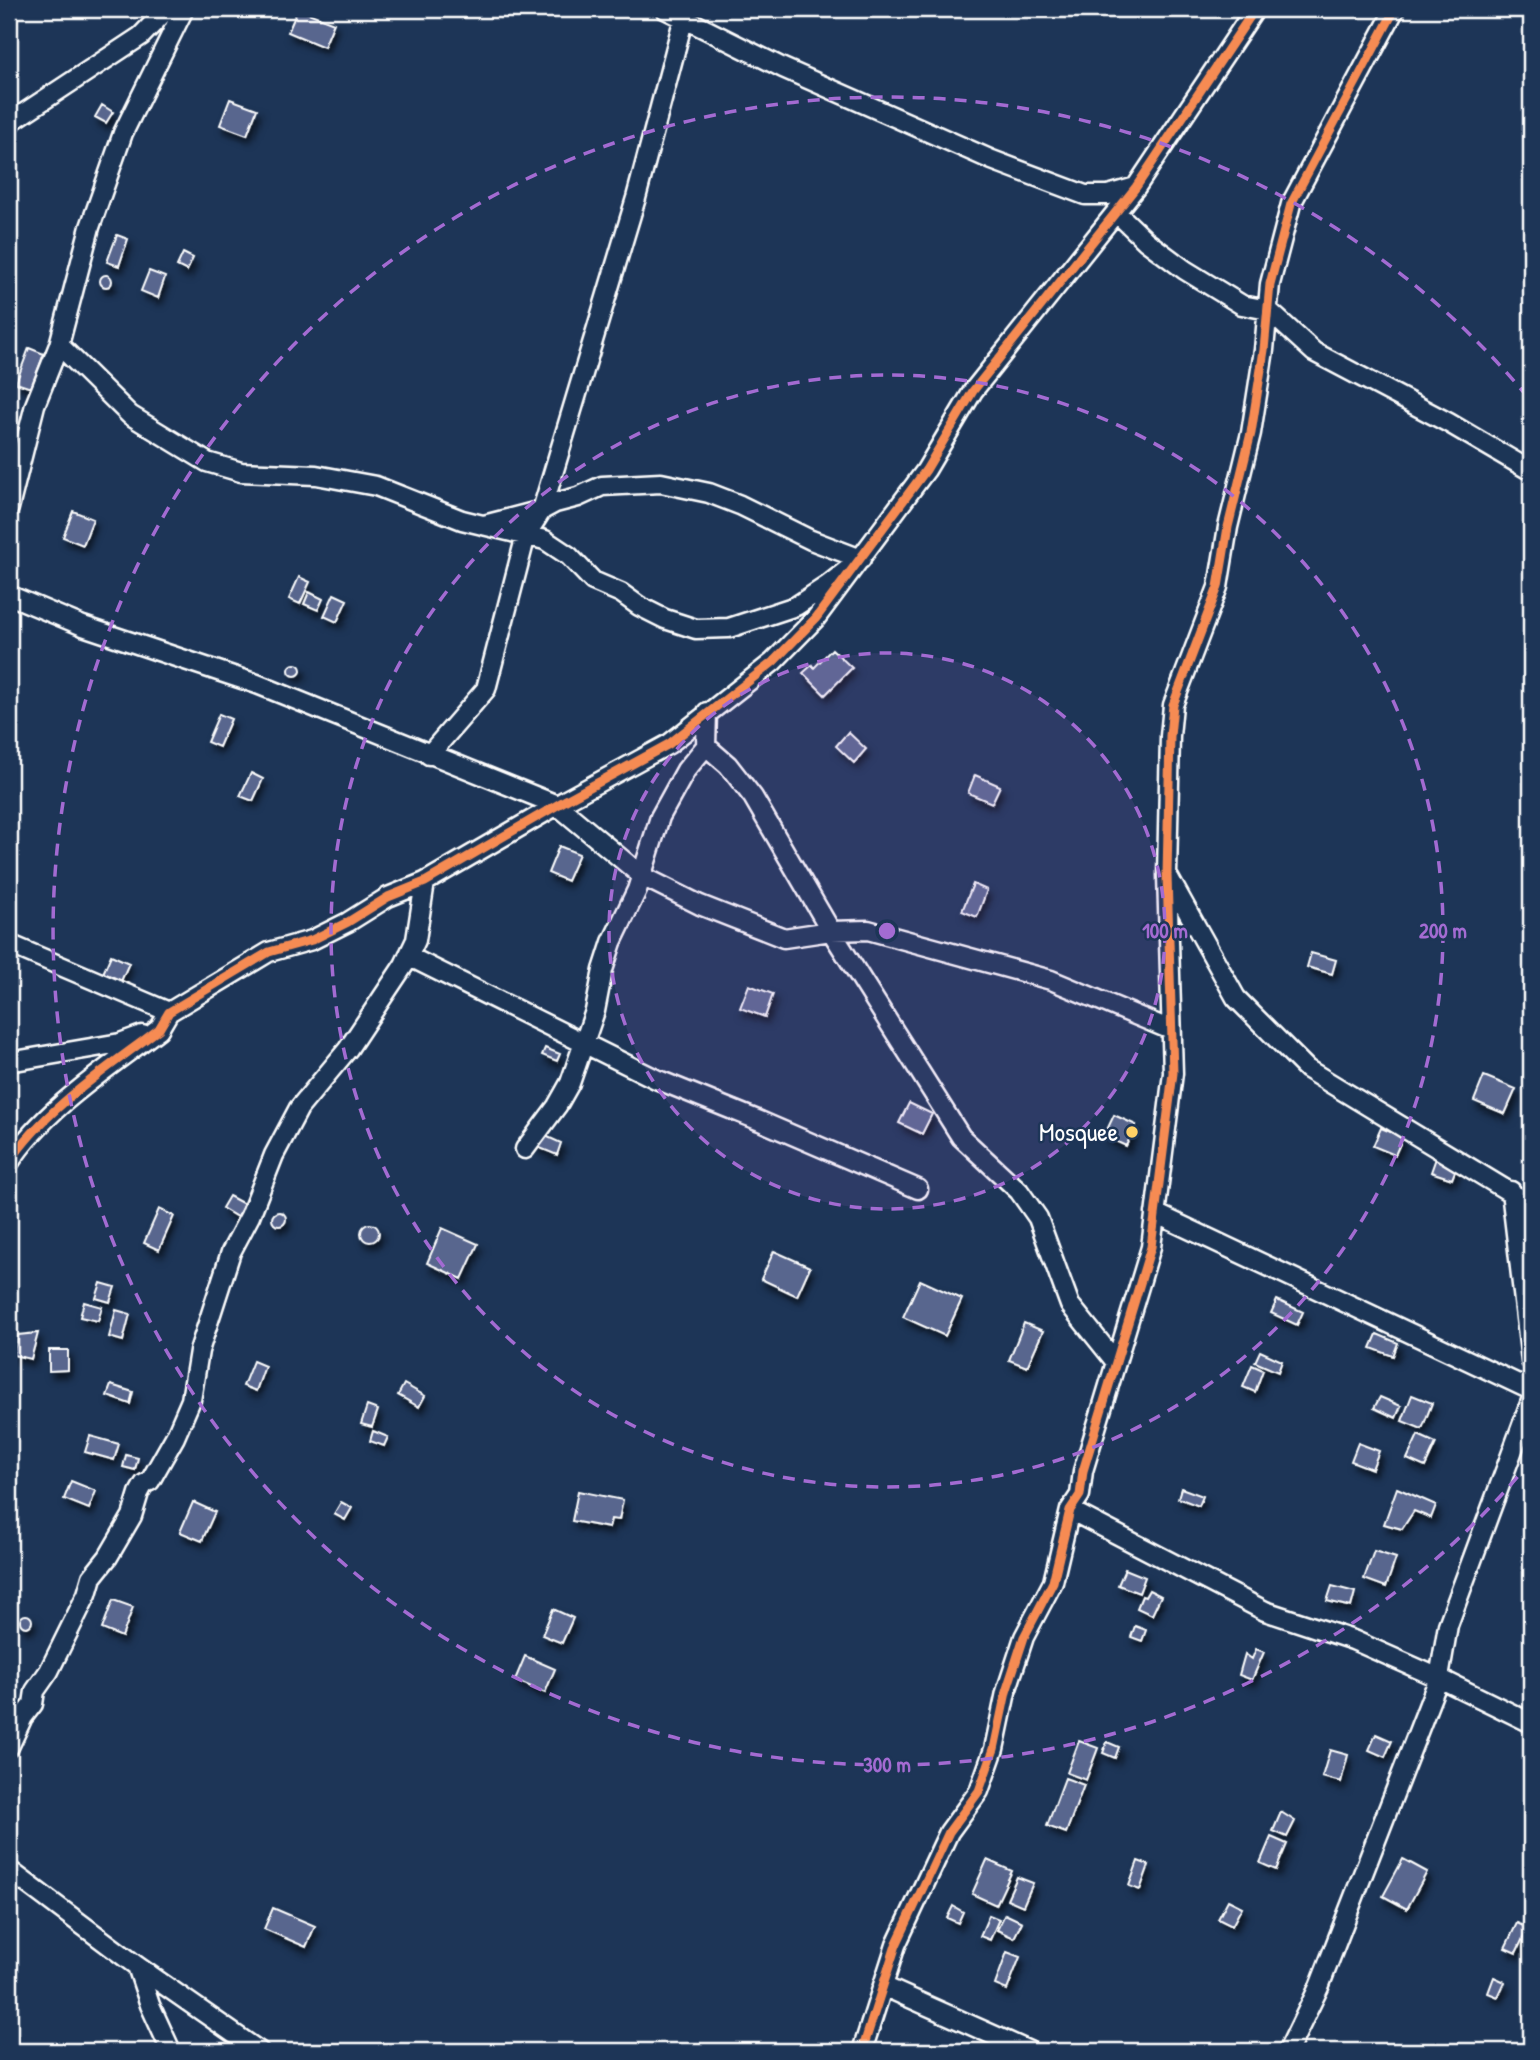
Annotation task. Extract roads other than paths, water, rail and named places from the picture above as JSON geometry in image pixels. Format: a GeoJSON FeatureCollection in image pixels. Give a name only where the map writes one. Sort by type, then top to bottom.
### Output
{"type":"FeatureCollection","features":[{"type":"Feature","properties":{"kind":"street"},"geometry":{"type":"LineString","coordinates":[[9,122],[141,36],[167,9]]}},
{"type":"Feature","properties":{"kind":"street"},"geometry":{"type":"LineString","coordinates":[[9,508],[35,405],[59,345],[90,227],[123,133],[184,9]]}},
{"type":"Feature","properties":{"kind":"street"},"geometry":{"type":"LineString","coordinates":[[666,9],[783,68],[992,160],[1085,195],[1108,195],[1136,187]]}},
{"type":"Feature","properties":{"kind":"street"},"geometry":{"type":"LineString","coordinates":[[9,1163],[21,1144],[60,1106],[159,1028],[169,1012],[269,952],[312,940],[388,897],[425,883],[557,805],[669,744],[772,662],[816,618],[926,470],[973,391],[1117,213],[1255,9]]}},
{"type":"Feature","properties":{"kind":"street"},"geometry":{"type":"LineString","coordinates":[[862,2051],[896,1945],[949,1832],[979,1791],[994,1749],[1006,1692],[1024,1637],[1053,1582],[1070,1510],[1080,1495],[1083,1472],[1151,1247],[1173,1073],[1167,875],[1173,705],[1218,587],[1228,527],[1251,433],[1264,350],[1270,284],[1291,204],[1395,9]]}},
{"type":"Feature","properties":{"kind":"street"},"geometry":{"type":"LineString","coordinates":[[429,755],[486,689],[526,535],[542,510],[636,198],[684,17]]}},
{"type":"Feature","properties":{"kind":"street"},"geometry":{"type":"LineString","coordinates":[[1117,213],[1146,241],[1185,270],[1242,305],[1268,310],[1314,352],[1448,423],[1531,471]]}},
{"type":"Feature","properties":{"kind":"street"},"geometry":{"type":"LineString","coordinates":[[59,345],[130,415],[207,462],[241,472],[316,475],[376,486],[431,510],[545,540],[569,556],[593,581],[621,593],[639,606],[666,619],[696,629],[729,628],[796,606],[828,585],[860,558]]}},
{"type":"Feature","properties":{"kind":"street"},"geometry":{"type":"LineString","coordinates":[[484,525],[542,510],[602,486],[661,483],[709,493],[811,540],[860,558]]}},
{"type":"Feature","properties":{"kind":"street"},"geometry":{"type":"LineString","coordinates":[[9,594],[83,626],[257,684],[557,805],[642,876],[700,905],[784,938],[831,931],[868,930],[1051,980],[1171,1030]]}},
{"type":"Feature","properties":{"kind":"street"},"geometry":{"type":"LineString","coordinates":[[525,1149],[557,1106],[570,1083],[596,1011],[603,970],[612,942],[642,876],[660,817],[686,770],[706,746],[707,712]]}},
{"type":"Feature","properties":{"kind":"street"},"geometry":{"type":"LineString","coordinates":[[706,746],[728,765],[753,797],[831,931],[961,1137],[1019,1191],[1038,1218],[1070,1305],[1115,1361]]}},
{"type":"Feature","properties":{"kind":"street"},"geometry":{"type":"LineString","coordinates":[[1167,875],[1236,998],[1307,1069],[1531,1205]]}},
{"type":"Feature","properties":{"kind":"street"},"geometry":{"type":"LineString","coordinates":[[9,1747],[23,1717],[33,1704],[35,1691],[49,1671],[87,1594],[92,1577],[132,1516],[139,1493],[144,1484],[150,1481],[175,1437],[191,1400],[199,1351],[231,1252],[250,1216],[274,1155],[299,1108],[348,1049],[408,956],[416,940],[425,883]]}},
{"type":"Feature","properties":{"kind":"street"},"geometry":{"type":"LineString","coordinates":[[9,944],[169,1012]]}},
{"type":"Feature","properties":{"kind":"street"},"geometry":{"type":"LineString","coordinates":[[408,956],[656,1079],[918,1189]]}},
{"type":"Feature","properties":{"kind":"street"},"geometry":{"type":"LineString","coordinates":[[9,1062],[120,1043],[159,1028]]}},
{"type":"Feature","properties":{"kind":"street"},"geometry":{"type":"LineString","coordinates":[[1511,1191],[1531,1362]]}},
{"type":"Feature","properties":{"kind":"street"},"geometry":{"type":"LineString","coordinates":[[1155,1213],[1531,1390]]}},
{"type":"Feature","properties":{"kind":"street"},"geometry":{"type":"LineString","coordinates":[[1288,2051],[1319,1987],[1440,1678],[1448,1625],[1531,1401]]}},
{"type":"Feature","properties":{"kind":"street"},"geometry":{"type":"LineString","coordinates":[[1070,1510],[1265,1611],[1353,1640],[1440,1678],[1531,1723]]}},
{"type":"Feature","properties":{"kind":"street"},"geometry":{"type":"LineString","coordinates":[[9,1870],[137,1966],[259,2051]]}},
{"type":"Feature","properties":{"kind":"street"},"geometry":{"type":"LineString","coordinates":[[137,1966],[150,2006],[171,2051]]}},
{"type":"Feature","properties":{"kind":"street"},"geometry":{"type":"LineString","coordinates":[[883,1986],[1029,2051]]}},
{"type":"Feature","properties":{"kind":"place","name":"Mosquee"},"geometry":{"type":"Point","coordinates":[1132,1132]}}]}
